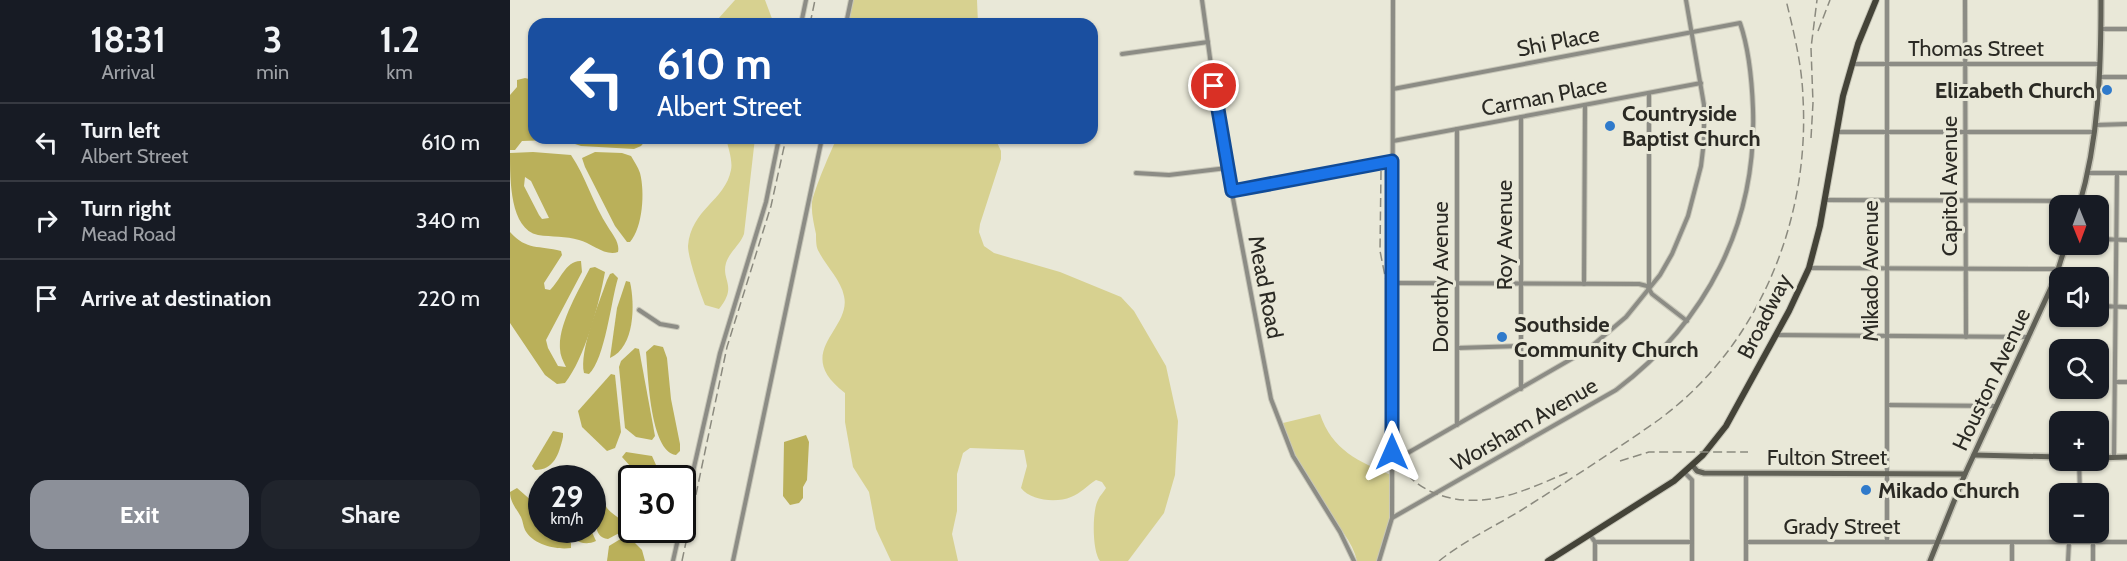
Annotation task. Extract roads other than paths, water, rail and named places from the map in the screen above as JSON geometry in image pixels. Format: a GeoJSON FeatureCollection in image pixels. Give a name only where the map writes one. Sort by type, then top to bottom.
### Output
{"type":"FeatureCollection","features":[{"type":"Feature","properties":{"kind":"main road","name":"Broadway"},"geometry":{"type":"LineString","coordinates":[[1548,561],[1685,473],[1726,426],[1777,335],[1809,268],[1821,226],[1836,132],[1852,64],[1876,0]]}},
{"type":"Feature","properties":{"kind":"street"},"geometry":{"type":"LineString","coordinates":[[802,18],[806,0]]}},
{"type":"Feature","properties":{"kind":"street"},"geometry":{"type":"LineString","coordinates":[[847,18],[851,0]]}},
{"type":"Feature","properties":{"kind":"street","name":"Mead Road"},"geometry":{"type":"LineString","coordinates":[[1202,0],[1227,168],[1269,389],[1276,415],[1293,456],[1340,532],[1354,561]]}},
{"type":"Feature","properties":{"kind":"street"},"geometry":{"type":"LineString","coordinates":[[1378,561],[1392,518],[1394,0]]}},
{"type":"Feature","properties":{"kind":"street"},"geometry":{"type":"LineString","coordinates":[[1392,462],[1572,360],[1597,342],[1626,317],[1666,264],[1678,240],[1696,185],[1704,126],[1701,83],[1686,0]]}},
{"type":"Feature","properties":{"kind":"street","name":"Mikado Avenue"},"geometry":{"type":"LineString","coordinates":[[1887,0],[1887,542]]}},
{"type":"Feature","properties":{"kind":"street","name":"Capitol Avenue"},"geometry":{"type":"LineString","coordinates":[[1965,0],[1966,337]]}},
{"type":"Feature","properties":{"kind":"street"},"geometry":{"type":"LineString","coordinates":[[2082,195],[2089,173],[2096,125],[2100,77],[2101,0]]}},
{"type":"Feature","properties":{"kind":"street","name":"Worsham Avenue"},"geometry":{"type":"LineString","coordinates":[[1392,518],[1609,395],[1646,366],[1687,321],[1724,261],[1741,214],[1750,173],[1754,137],[1751,78],[1740,23],[1729,25]]}},
{"type":"Feature","properties":{"kind":"street","name":"Shi Place"},"geometry":{"type":"LineString","coordinates":[[1393,89],[1729,25]]}},
{"type":"Feature","properties":{"kind":"street"},"geometry":{"type":"LineString","coordinates":[[2101,29],[2127,29]]}},
{"type":"Feature","properties":{"kind":"street"},"geometry":{"type":"LineString","coordinates":[[1122,54],[1208,42]]}},
{"type":"Feature","properties":{"kind":"street","name":"Thomas Street"},"geometry":{"type":"LineString","coordinates":[[1852,64],[2099,64]]}},
{"type":"Feature","properties":{"kind":"street"},"geometry":{"type":"LineString","coordinates":[[2100,77],[2127,77]]}},
{"type":"Feature","properties":{"kind":"street","name":"Carman Place"},"geometry":{"type":"LineString","coordinates":[[1393,141],[1701,83]]}},
{"type":"Feature","properties":{"kind":"street"},"geometry":{"type":"LineString","coordinates":[[1649,93],[1649,289]]}},
{"type":"Feature","properties":{"kind":"street"},"geometry":{"type":"LineString","coordinates":[[1584,284],[1585,105]]}},
{"type":"Feature","properties":{"kind":"street","name":"Roy Avenue"},"geometry":{"type":"LineString","coordinates":[[1521,117],[1521,389]]}},
{"type":"Feature","properties":{"kind":"street"},"geometry":{"type":"LineString","coordinates":[[2096,125],[2127,124]]}},
{"type":"Feature","properties":{"kind":"street","name":"Dorothy Avenue"},"geometry":{"type":"LineString","coordinates":[[1457,129],[1457,425]]}},
{"type":"Feature","properties":{"kind":"street"},"geometry":{"type":"LineString","coordinates":[[1836,132],[2094,132]]}},
{"type":"Feature","properties":{"kind":"street"},"geometry":{"type":"LineString","coordinates":[[695,465],[720,353],[766,202],[778,144]]}},
{"type":"Feature","properties":{"kind":"street"},"geometry":{"type":"LineString","coordinates":[[733,561],[821,144]]}},
{"type":"Feature","properties":{"kind":"street"},"geometry":{"type":"LineString","coordinates":[[1232,191],[1392,161]]}},
{"type":"Feature","properties":{"kind":"street"},"geometry":{"type":"LineString","coordinates":[[1136,173],[1168,175],[1227,168]]}},
{"type":"Feature","properties":{"kind":"street"},"geometry":{"type":"LineString","coordinates":[[2089,173],[2127,173]]}},
{"type":"Feature","properties":{"kind":"street"},"geometry":{"type":"LineString","coordinates":[[2114,458],[2117,173]]}},
{"type":"Feature","properties":{"kind":"street"},"geometry":{"type":"LineString","coordinates":[[1825,200],[2049,202]]}},
{"type":"Feature","properties":{"kind":"street"},"geometry":{"type":"LineString","coordinates":[[2109,240],[2127,240]]}},
{"type":"Feature","properties":{"kind":"street"},"geometry":{"type":"LineString","coordinates":[[1809,268],[2049,269]]}},
{"type":"Feature","properties":{"kind":"street"},"geometry":{"type":"LineString","coordinates":[[1392,284],[1639,284],[1647,286],[1652,294],[1687,321]]}},
{"type":"Feature","properties":{"kind":"street","name":"Houston Avenue"},"geometry":{"type":"LineString","coordinates":[[1930,561],[1965,474],[2049,296]]}},
{"type":"Feature","properties":{"kind":"street"},"geometry":{"type":"LineString","coordinates":[[2109,307],[2127,307]]}},
{"type":"Feature","properties":{"kind":"street"},"geometry":{"type":"LineString","coordinates":[[639,310],[660,324],[677,327]]}},
{"type":"Feature","properties":{"kind":"street"},"geometry":{"type":"LineString","coordinates":[[1777,335],[2028,338]]}},
{"type":"Feature","properties":{"kind":"street"},"geometry":{"type":"LineString","coordinates":[[1456,348],[1520,346]]}},
{"type":"Feature","properties":{"kind":"street"},"geometry":{"type":"LineString","coordinates":[[2115,382],[2127,382]]}},
{"type":"Feature","properties":{"kind":"street"},"geometry":{"type":"LineString","coordinates":[[1887,405],[1996,406]]}},
{"type":"Feature","properties":{"kind":"street"},"geometry":{"type":"LineString","coordinates":[[1974,455],[2049,457]]}},
{"type":"Feature","properties":{"kind":"street"},"geometry":{"type":"LineString","coordinates":[[2109,458],[2127,458]]}},
{"type":"Feature","properties":{"kind":"street","name":"Fulton Street"},"geometry":{"type":"LineString","coordinates":[[1693,466],[1700,473],[1965,474]]}},
{"type":"Feature","properties":{"kind":"street"},"geometry":{"type":"LineString","coordinates":[[1685,473],[1692,480],[1692,561]]}},
{"type":"Feature","properties":{"kind":"street"},"geometry":{"type":"LineString","coordinates":[[1746,473],[1746,561]]}},
{"type":"Feature","properties":{"kind":"street"},"geometry":{"type":"LineString","coordinates":[[1590,535],[1595,542],[1595,561]]}},
{"type":"Feature","properties":{"kind":"street"},"geometry":{"type":"LineString","coordinates":[[1595,542],[1692,542]]}},
{"type":"Feature","properties":{"kind":"street","name":"Grady Street"},"geometry":{"type":"LineString","coordinates":[[1746,542],[2049,542]]}},
{"type":"Feature","properties":{"kind":"street"},"geometry":{"type":"LineString","coordinates":[[2012,542],[2012,561]]}},
{"type":"Feature","properties":{"kind":"street","name":"Grady Street"},"geometry":{"type":"LineString","coordinates":[[2109,542],[2127,542]]}},
{"type":"Feature","properties":{"kind":"street"},"geometry":{"type":"LineString","coordinates":[[674,561],[677,543]]}},
{"type":"Feature","properties":{"kind":"street"},"geometry":{"type":"LineString","coordinates":[[2068,561],[2069,543]]}},
{"type":"Feature","properties":{"kind":"street"},"geometry":{"type":"LineString","coordinates":[[2093,543],[2093,561]]}},
{"type":"Feature","properties":{"kind":"railway"},"geometry":{"type":"LineString","coordinates":[[811,18],[815,0]]}},
{"type":"Feature","properties":{"kind":"railway"},"geometry":{"type":"LineString","coordinates":[[1439,561],[1572,478],[1657,421],[1693,391],[1723,357],[1749,319],[1770,278],[1787,235],[1797,190],[1803,144],[1801,73],[1786,0]]}},
{"type":"Feature","properties":{"kind":"railway"},"geometry":{"type":"LineString","coordinates":[[1811,138],[1813,103],[1811,48],[1817,0]]}},
{"type":"Feature","properties":{"kind":"railway"},"geometry":{"type":"LineString","coordinates":[[1818,31],[1830,0]]}},
{"type":"Feature","properties":{"kind":"railway"},"geometry":{"type":"LineString","coordinates":[[682,561],[727,347],[771,206],[785,144]]}},
{"type":"Feature","properties":{"kind":"railway"},"geometry":{"type":"LineString","coordinates":[[1381,171],[1380,251],[1387,286],[1386,431],[1400,466],[1412,479],[1442,496],[1478,500],[1516,493],[1571,471]]}},
{"type":"Feature","properties":{"kind":"railway"},"geometry":{"type":"LineString","coordinates":[[1620,461],[1649,452],[1748,452]]}},
{"type":"Feature","properties":{"kind":"railway"},"geometry":{"type":"LineString","coordinates":[[1806,452],[1821,452]]}},
{"type":"Feature","properties":{"kind":"place","name":"Elizabeth Church"},"geometry":{"type":"Point","coordinates":[2107,90]}},
{"type":"Feature","properties":{"kind":"place","name":"Countryside Baptist Church"},"geometry":{"type":"Point","coordinates":[1610,126]}},
{"type":"Feature","properties":{"kind":"place","name":"Southside Community Church"},"geometry":{"type":"Point","coordinates":[1502,337]}},
{"type":"Feature","properties":{"kind":"place","name":"Mikado Church"},"geometry":{"type":"Point","coordinates":[1866,490]}}]}
